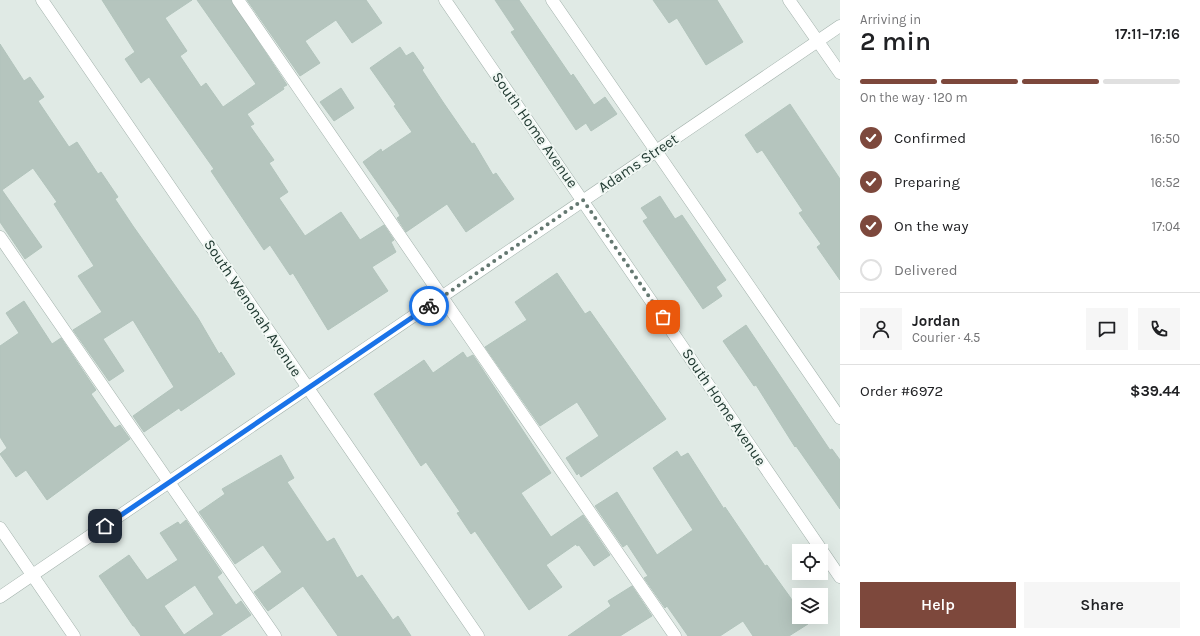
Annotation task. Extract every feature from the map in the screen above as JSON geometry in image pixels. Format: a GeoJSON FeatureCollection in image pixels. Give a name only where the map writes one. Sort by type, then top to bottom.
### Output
{"type":"FeatureCollection","features":[{"type":"Feature","properties":{"kind":"street","name":"South Wenonah Avenue"},"geometry":{"type":"LineString","coordinates":[[42,0],[478,636]]}},
{"type":"Feature","properties":{"kind":"street"},"geometry":{"type":"LineString","coordinates":[[238,0],[675,636]]}},
{"type":"Feature","properties":{"kind":"street","name":"South Home Avenue"},"geometry":{"type":"LineString","coordinates":[[445,0],[840,577]]}},
{"type":"Feature","properties":{"kind":"street"},"geometry":{"type":"LineString","coordinates":[[552,0],[840,418]]}},
{"type":"Feature","properties":{"kind":"street"},"geometry":{"type":"LineString","coordinates":[[789,0],[840,73]]}},
{"type":"Feature","properties":{"kind":"street","name":"Adams Street"},"geometry":{"type":"LineString","coordinates":[[0,597],[840,26]]}},
{"type":"Feature","properties":{"kind":"street"},"geometry":{"type":"LineString","coordinates":[[0,237],[274,636]]}},
{"type":"Feature","properties":{"kind":"street"},"geometry":{"type":"LineString","coordinates":[[0,528],[74,636]]}},
{"type":"Feature","properties":{"kind":"building"},"geometry":{"type":"Polygon","coordinates":[[[102,0],[192,0],[165,18],[187,51],[180,56],[201,87],[206,83],[223,107],[256,84],[197,0],[231,0],[287,85],[283,87],[284,89],[247,114],[254,124],[250,126],[274,160],[269,163],[288,192],[279,198],[305,236],[341,212],[360,240],[384,225],[394,240],[391,242],[396,252],[372,267],[388,291],[328,330],[293,273],[290,275],[270,245],[264,250],[211,171],[214,169],[149,77],[141,83],[125,59],[135,52],[102,0]]]}},
{"type":"Feature","properties":{"kind":"building"},"geometry":{"type":"Polygon","coordinates":[[[247,0],[366,0],[382,23],[352,43],[336,20],[305,41],[320,63],[300,76],[247,0]]]}},
{"type":"Feature","properties":{"kind":"building"},"geometry":{"type":"Polygon","coordinates":[[[495,0],[519,0],[571,76],[573,74],[594,105],[605,97],[617,114],[591,131],[586,123],[576,130],[511,32],[515,30],[495,0]]]}},
{"type":"Feature","properties":{"kind":"building"},"geometry":{"type":"Polygon","coordinates":[[[653,0],[717,0],[743,42],[706,65],[677,18],[669,23],[653,0]]]}},
{"type":"Feature","properties":{"kind":"building"},"geometry":{"type":"Polygon","coordinates":[[[0,44],[24,81],[30,77],[44,97],[38,101],[69,147],[77,142],[98,174],[101,172],[118,197],[115,199],[198,318],[219,354],[221,352],[235,374],[181,411],[179,408],[144,432],[133,416],[174,387],[133,320],[103,339],[124,371],[109,381],[73,330],[102,312],[78,276],[94,266],[54,204],[57,202],[33,168],[2,190],[42,247],[25,259],[0,222],[0,44]]]}},
{"type":"Feature","properties":{"kind":"building"},"geometry":{"type":"Polygon","coordinates":[[[400,47],[406,56],[413,52],[424,68],[422,70],[472,144],[474,143],[493,175],[496,173],[514,199],[466,232],[447,204],[406,232],[397,218],[400,216],[398,212],[363,162],[381,149],[382,152],[412,132],[394,106],[396,105],[370,68],[400,47]]]}},
{"type":"Feature","properties":{"kind":"building"},"geometry":{"type":"Polygon","coordinates":[[[341,88],[354,108],[334,121],[320,102],[341,88]]]}},
{"type":"Feature","properties":{"kind":"building"},"geometry":{"type":"Polygon","coordinates":[[[790,104],[840,179],[840,280],[817,247],[821,244],[799,213],[803,211],[762,150],[757,153],[745,135],[790,104]]]}},
{"type":"Feature","properties":{"kind":"building"},"geometry":{"type":"Polygon","coordinates":[[[660,196],[675,219],[682,215],[726,280],[716,287],[722,296],[703,309],[643,221],[648,218],[641,208],[660,196]]]}},
{"type":"Feature","properties":{"kind":"building"},"geometry":{"type":"Polygon","coordinates":[[[557,273],[585,314],[590,311],[666,419],[581,477],[579,473],[577,475],[566,458],[599,436],[577,402],[540,426],[485,347],[527,320],[515,302],[557,273]]]}},
{"type":"Feature","properties":{"kind":"building"},"geometry":{"type":"Polygon","coordinates":[[[24,301],[52,344],[61,338],[96,390],[91,394],[115,428],[120,425],[130,439],[47,500],[26,470],[16,477],[0,454],[7,448],[0,437],[0,346],[19,333],[6,313],[24,301]]]}},
{"type":"Feature","properties":{"kind":"building"},"geometry":{"type":"Polygon","coordinates":[[[746,325],[830,450],[832,449],[840,460],[840,509],[796,446],[795,447],[756,385],[754,386],[723,341],[746,325]]]}},
{"type":"Feature","properties":{"kind":"building"},"geometry":{"type":"Polygon","coordinates":[[[463,352],[467,358],[473,355],[551,473],[521,493],[551,537],[583,515],[610,555],[594,566],[579,545],[577,546],[576,544],[546,565],[562,587],[529,610],[475,531],[471,534],[457,513],[460,512],[426,462],[421,466],[374,394],[424,360],[433,373],[463,352]]]}},
{"type":"Feature","properties":{"kind":"building"},"geometry":{"type":"Polygon","coordinates":[[[677,451],[681,457],[688,453],[724,509],[725,507],[765,566],[767,565],[792,600],[792,624],[808,624],[789,636],[753,636],[743,621],[720,636],[688,636],[667,606],[665,608],[644,578],[648,576],[627,544],[623,547],[595,506],[617,492],[657,555],[693,530],[653,468],[677,451]]]}},
{"type":"Feature","properties":{"kind":"building"},"geometry":{"type":"Polygon","coordinates":[[[281,455],[294,478],[287,482],[327,542],[334,538],[357,578],[362,575],[393,620],[398,616],[411,636],[338,636],[303,586],[268,611],[264,606],[254,592],[282,572],[263,545],[235,564],[199,512],[225,494],[222,489],[281,455]]]}},
{"type":"Feature","properties":{"kind":"building"},"geometry":{"type":"Polygon","coordinates":[[[186,520],[222,573],[217,577],[236,605],[241,601],[251,615],[220,636],[141,636],[99,576],[129,555],[147,580],[178,560],[160,533],[178,522],[180,525],[186,520]],[[195,585],[164,606],[184,635],[214,614],[195,585]]]}},
{"type":"Feature","properties":{"kind":"building"},"geometry":{"type":"Polygon","coordinates":[[[632,586],[652,616],[620,636],[568,636],[611,606],[608,601],[632,586]]]}},
{"type":"Feature","properties":{"kind":"way so far"},"geometry":{"type":"LineString","coordinates":[[429,306],[583,200],[663,317]]}},
{"type":"Feature","properties":{"kind":"route"},"geometry":{"type":"LineString","coordinates":[[105,526],[429,306]]}}]}
